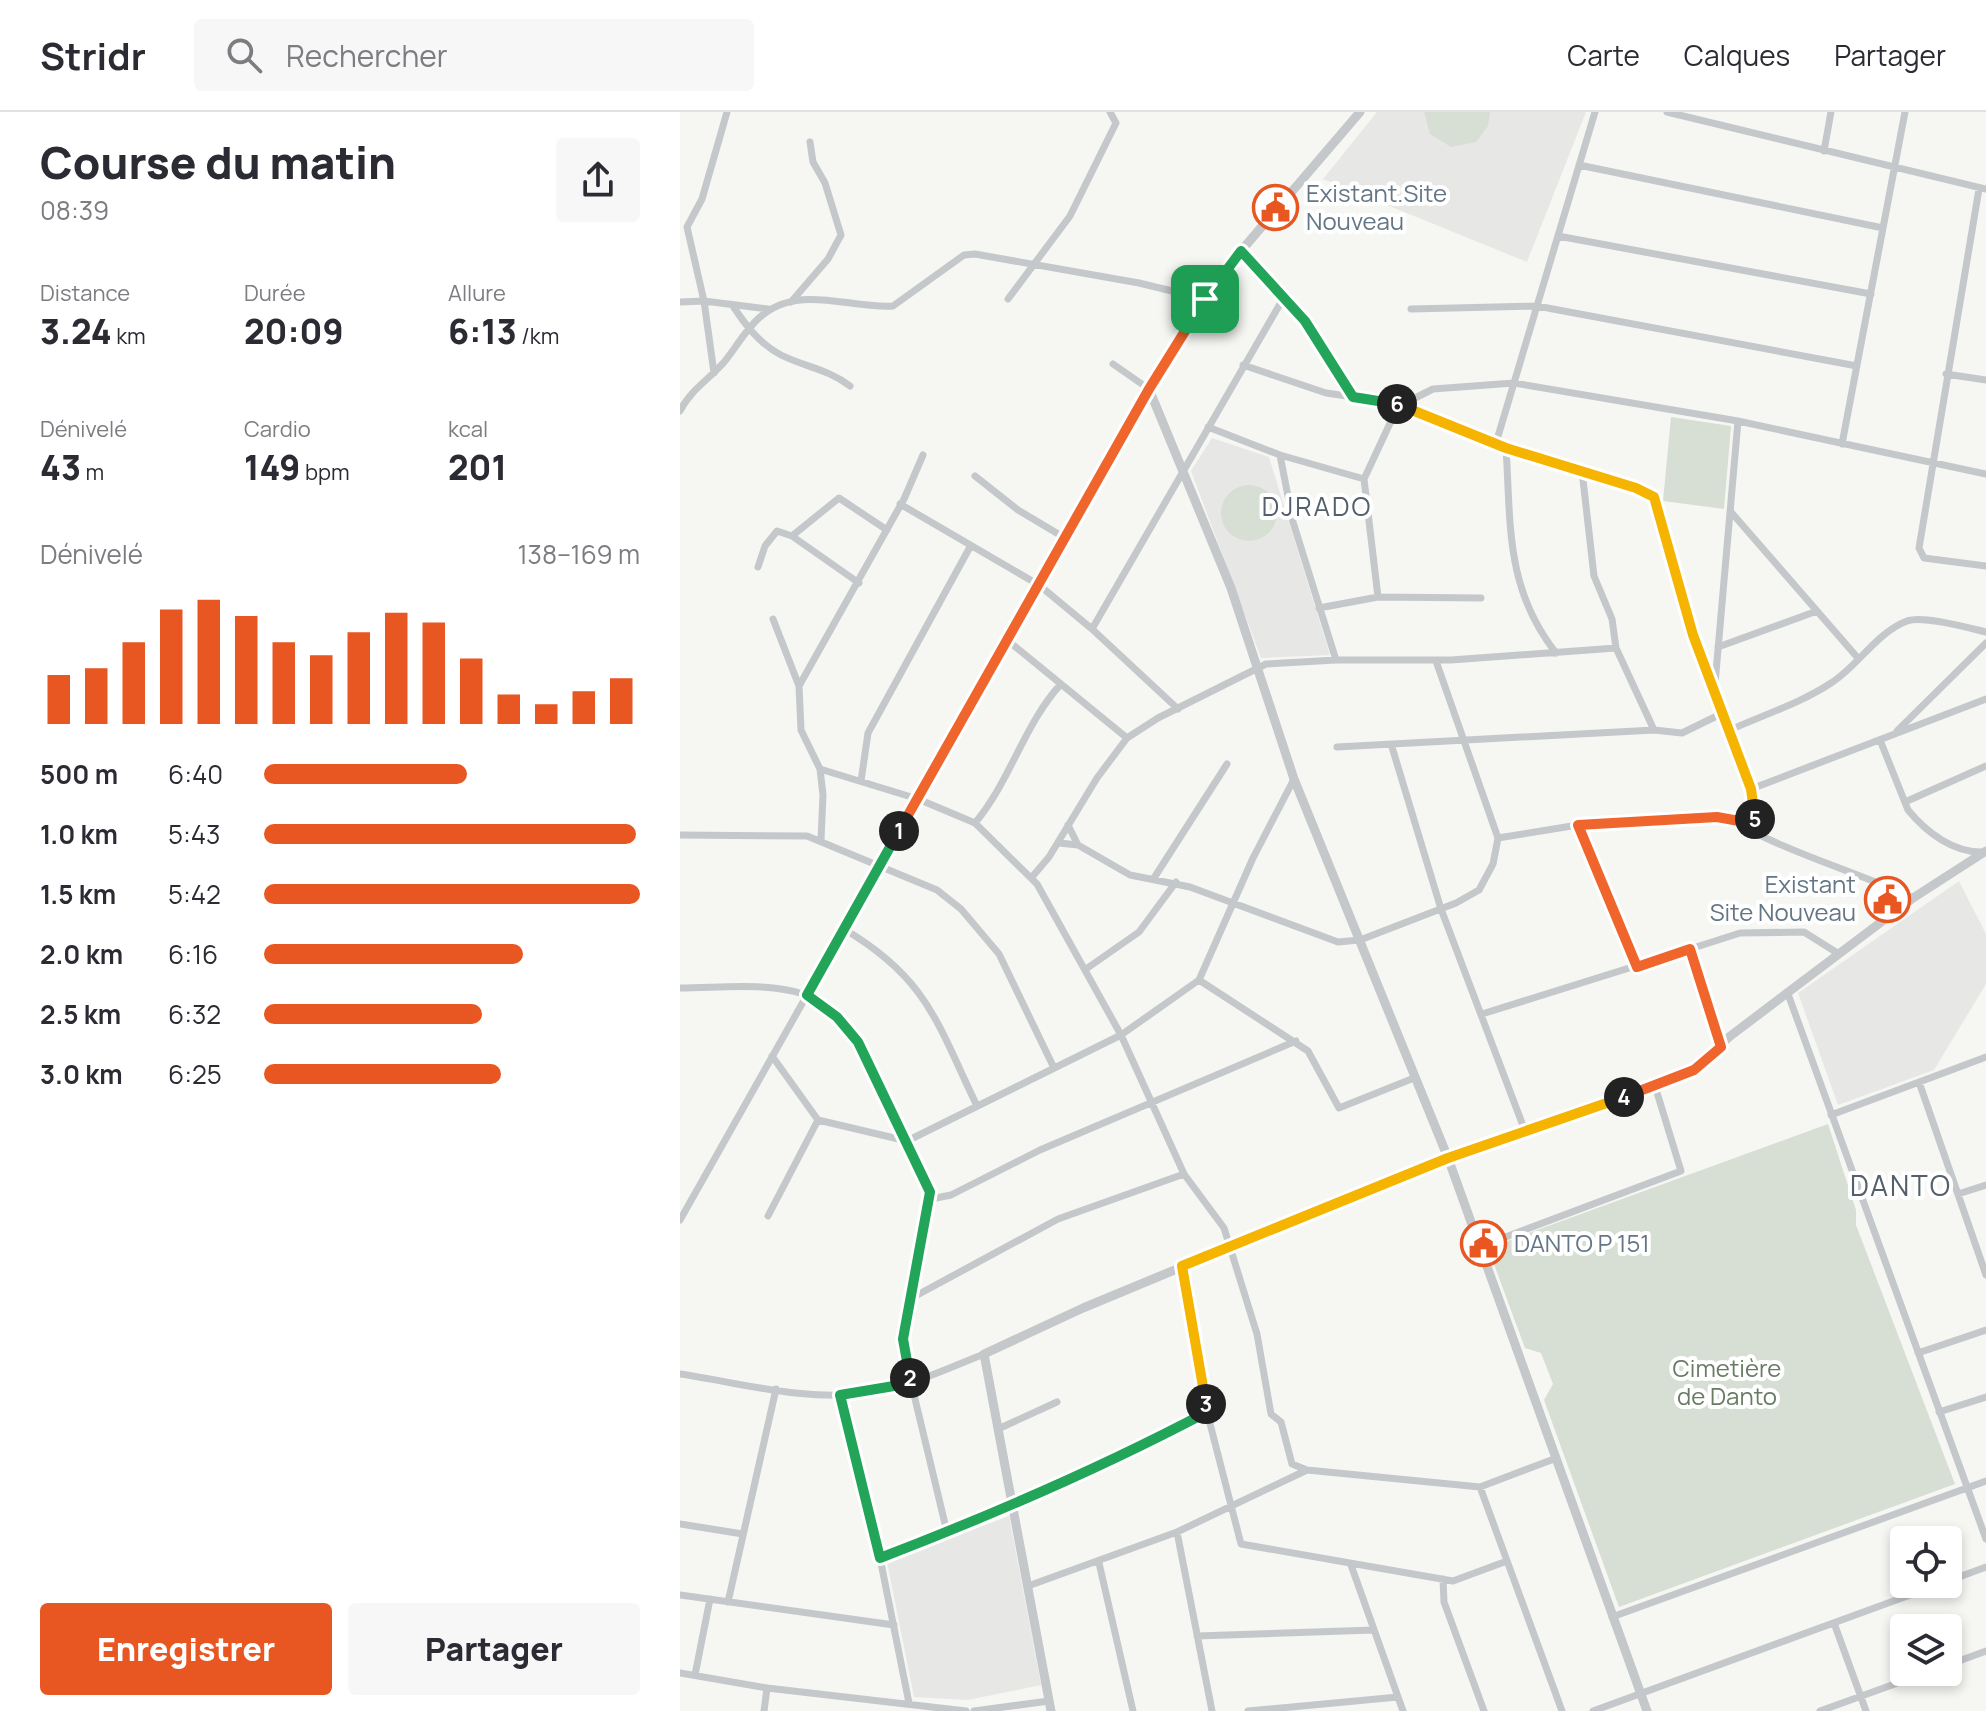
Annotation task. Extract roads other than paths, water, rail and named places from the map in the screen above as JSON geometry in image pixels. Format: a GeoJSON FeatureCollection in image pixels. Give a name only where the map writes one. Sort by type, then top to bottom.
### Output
{"type":"FeatureCollection","features":[{"type":"Feature","properties":{"kind":"street"},"geometry":{"type":"LineString","coordinates":[[714,373],[704,301],[687,227],[702,199],[727,112]]}},
{"type":"Feature","properties":{"kind":"street"},"geometry":{"type":"LineString","coordinates":[[1008,299],[1075,208],[1116,123],[1110,112]]}},
{"type":"Feature","properties":{"kind":"street"},"geometry":{"type":"LineString","coordinates":[[680,1220],[1149,389],[1205,299],[1241,251],[1360,112]]}},
{"type":"Feature","properties":{"kind":"street"},"geometry":{"type":"LineString","coordinates":[[1496,443],[1595,112]]}},
{"type":"Feature","properties":{"kind":"street"},"geometry":{"type":"LineString","coordinates":[[1667,112],[1983,189],[1930,464],[1920,554],[1924,558],[1986,566]]}},
{"type":"Feature","properties":{"kind":"street"},"geometry":{"type":"LineString","coordinates":[[1824,151],[1831,112]]}},
{"type":"Feature","properties":{"kind":"street"},"geometry":{"type":"LineString","coordinates":[[1842,444],[1905,112]]}},
{"type":"Feature","properties":{"kind":"street"},"geometry":{"type":"LineString","coordinates":[[791,302],[828,259],[841,235],[825,183],[813,162],[810,142]]}},
{"type":"Feature","properties":{"kind":"street"},"geometry":{"type":"LineString","coordinates":[[1579,165],[1883,228]]}},
{"type":"Feature","properties":{"kind":"street"},"geometry":{"type":"LineString","coordinates":[[1558,236],[1871,294]]}},
{"type":"Feature","properties":{"kind":"street"},"geometry":{"type":"LineString","coordinates":[[1241,251],[1284,297],[1318,340],[1353,397]]}},
{"type":"Feature","properties":{"kind":"street"},"geometry":{"type":"LineString","coordinates":[[680,302],[704,301],[770,309],[814,298],[893,306],[964,255],[1139,283],[1205,299]]}},
{"type":"Feature","properties":{"kind":"street"},"geometry":{"type":"LineString","coordinates":[[1092,629],[1284,297]]}},
{"type":"Feature","properties":{"kind":"street"},"geometry":{"type":"LineString","coordinates":[[733,306],[749,328],[780,354],[828,371],[850,386]]}},
{"type":"Feature","properties":{"kind":"street"},"geometry":{"type":"LineString","coordinates":[[1411,309],[1537,306],[1857,366]]}},
{"type":"Feature","properties":{"kind":"street"},"geometry":{"type":"LineString","coordinates":[[680,411],[691,392],[714,373],[749,328],[770,309]]}},
{"type":"Feature","properties":{"kind":"street"},"geometry":{"type":"LineString","coordinates":[[1113,364],[1149,389],[1231,588],[1294,779],[1448,1158],[1647,1711]]}},
{"type":"Feature","properties":{"kind":"street"},"geometry":{"type":"LineString","coordinates":[[1243,365],[1304,388],[1401,404],[1506,448],[1654,497],[1693,635],[1751,789],[1755,831]]}},
{"type":"Feature","properties":{"kind":"street"},"geometry":{"type":"LineString","coordinates":[[1946,374],[1986,380]]}},
{"type":"Feature","properties":{"kind":"street"},"geometry":{"type":"LineString","coordinates":[[1378,597],[1364,479],[1401,404],[1433,389],[1514,383],[1738,421],[1986,474]]}},
{"type":"Feature","properties":{"kind":"street"},"geometry":{"type":"LineString","coordinates":[[1714,686],[1738,421]]}},
{"type":"Feature","properties":{"kind":"street"},"geometry":{"type":"LineString","coordinates":[[1208,427],[1280,455],[1364,479]]}},
{"type":"Feature","properties":{"kind":"street"},"geometry":{"type":"LineString","coordinates":[[1506,448],[1511,551],[1526,600],[1545,639],[1556,653]]}},
{"type":"Feature","properties":{"kind":"street"},"geometry":{"type":"LineString","coordinates":[[799,686],[859,583],[923,455]]}},
{"type":"Feature","properties":{"kind":"street"},"geometry":{"type":"LineString","coordinates":[[1280,455],[1293,522],[1336,660]]}},
{"type":"Feature","properties":{"kind":"street"},"geometry":{"type":"LineString","coordinates":[[1582,471],[1588,552],[1594,576],[1612,619],[1616,648],[1654,730]]}},
{"type":"Feature","properties":{"kind":"street"},"geometry":{"type":"LineString","coordinates":[[975,476],[1018,510],[1065,538]]}},
{"type":"Feature","properties":{"kind":"street"},"geometry":{"type":"LineString","coordinates":[[792,536],[830,501],[839,498],[887,530]]}},
{"type":"Feature","properties":{"kind":"street"},"geometry":{"type":"LineString","coordinates":[[900,504],[1039,585],[1092,629],[1178,709]]}},
{"type":"Feature","properties":{"kind":"street"},"geometry":{"type":"LineString","coordinates":[[1731,512],[1857,657]]}},
{"type":"Feature","properties":{"kind":"street"},"geometry":{"type":"LineString","coordinates":[[758,567],[765,546],[777,531],[792,536],[859,583]]}},
{"type":"Feature","properties":{"kind":"street"},"geometry":{"type":"LineString","coordinates":[[861,781],[868,733],[970,547]]}},
{"type":"Feature","properties":{"kind":"street"},"geometry":{"type":"LineString","coordinates":[[1319,608],[1378,597],[1481,598]]}},
{"type":"Feature","properties":{"kind":"street"},"geometry":{"type":"LineString","coordinates":[[1718,647],[1817,611]]}},
{"type":"Feature","properties":{"kind":"street"},"geometry":{"type":"LineString","coordinates":[[773,619],[799,686],[801,730],[820,769],[823,810],[821,840]]}},
{"type":"Feature","properties":{"kind":"street"},"geometry":{"type":"LineString","coordinates":[[1730,730],[1829,685],[1847,672],[1857,657],[1906,621],[1920,620],[1986,632]]}},
{"type":"Feature","properties":{"kind":"street"},"geometry":{"type":"LineString","coordinates":[[1540,654],[1545,639]]}},
{"type":"Feature","properties":{"kind":"street"},"geometry":{"type":"LineString","coordinates":[[1007,640],[1127,738]]}},
{"type":"Feature","properties":{"kind":"street"},"geometry":{"type":"LineString","coordinates":[[1892,735],[1986,643]]}},
{"type":"Feature","properties":{"kind":"street"},"geometry":{"type":"LineString","coordinates":[[1032,877],[1059,843],[1127,738],[1274,662],[1436,661],[1616,648]]}},
{"type":"Feature","properties":{"kind":"street"},"geometry":{"type":"LineString","coordinates":[[1443,673],[1451,660]]}},
{"type":"Feature","properties":{"kind":"street"},"geometry":{"type":"LineString","coordinates":[[1059,843],[1078,845],[1121,871],[1176,882],[1331,940],[1360,940],[1473,894],[1487,879],[1498,838],[1466,738],[1436,661]]}},
{"type":"Feature","properties":{"kind":"street"},"geometry":{"type":"LineString","coordinates":[[975,823],[1002,786],[1038,715],[1061,684]]}},
{"type":"Feature","properties":{"kind":"street"},"geometry":{"type":"LineString","coordinates":[[1751,789],[1986,699]]}},
{"type":"Feature","properties":{"kind":"street"},"geometry":{"type":"LineString","coordinates":[[1337,747],[1392,747],[1466,738],[1654,730],[1682,733],[1721,714]]}},
{"type":"Feature","properties":{"kind":"street"},"geometry":{"type":"LineString","coordinates":[[1880,740],[1905,802],[1916,819],[1962,852],[1985,852]]}},
{"type":"Feature","properties":{"kind":"street"},"geometry":{"type":"LineString","coordinates":[[1392,747],[1441,909],[1525,1131]]}},
{"type":"Feature","properties":{"kind":"street"},"geometry":{"type":"LineString","coordinates":[[1154,878],[1227,764]]}},
{"type":"Feature","properties":{"kind":"street"},"geometry":{"type":"LineString","coordinates":[[1905,802],[1986,766]]}},
{"type":"Feature","properties":{"kind":"street"},"geometry":{"type":"LineString","coordinates":[[820,769],[918,799],[975,823],[1032,877],[1121,1035],[1184,1174],[1224,1228],[1232,1246],[1257,1334],[1271,1414],[1281,1422],[1292,1464],[1307,1470],[1480,1487],[1554,1459]]}},
{"type":"Feature","properties":{"kind":"street"},"geometry":{"type":"LineString","coordinates":[[772,1056],[818,1120],[907,1141],[1121,1035],[1199,980],[1236,904],[1253,858],[1294,779]]}},
{"type":"Feature","properties":{"kind":"street"},"geometry":{"type":"LineString","coordinates":[[1498,838],[1578,825],[1717,817],[1739,821],[1755,831],[1913,898]]}},
{"type":"Feature","properties":{"kind":"street"},"geometry":{"type":"LineString","coordinates":[[1068,825],[1078,845]]}},
{"type":"Feature","properties":{"kind":"street"},"geometry":{"type":"LineString","coordinates":[[1578,825],[1637,967]]}},
{"type":"Feature","properties":{"kind":"street"},"geometry":{"type":"LineString","coordinates":[[680,835],[744,833],[821,840],[948,897],[999,954],[1054,1068]]}},
{"type":"Feature","properties":{"kind":"street"},"geometry":{"type":"LineString","coordinates":[[680,1374],[840,1395],[912,1383],[1182,1266],[1448,1158],[1655,1086],[1694,1070],[1913,898],[1985,852]]}},
{"type":"Feature","properties":{"kind":"street"},"geometry":{"type":"LineString","coordinates":[[1086,969],[1139,932],[1176,882]]}},
{"type":"Feature","properties":{"kind":"street"},"geometry":{"type":"LineString","coordinates":[[844,929],[888,957],[924,996],[977,1106]]}},
{"type":"Feature","properties":{"kind":"street"},"geometry":{"type":"LineString","coordinates":[[1482,1014],[1740,933],[1804,932],[1839,954]]}},
{"type":"Feature","properties":{"kind":"street"},"geometry":{"type":"LineString","coordinates":[[1690,949],[1721,1047]]}},
{"type":"Feature","properties":{"kind":"street"},"geometry":{"type":"LineString","coordinates":[[1199,980],[1296,1041],[1315,1061],[1339,1108],[1414,1078]]}},
{"type":"Feature","properties":{"kind":"street"},"geometry":{"type":"LineString","coordinates":[[680,988],[778,989],[807,995],[837,1017],[858,1042],[907,1141],[931,1199],[908,1300],[903,1349],[947,1532]]}},
{"type":"Feature","properties":{"kind":"street"},"geometry":{"type":"LineString","coordinates":[[1788,994],[1986,1539]]}},
{"type":"Feature","properties":{"kind":"street"},"geometry":{"type":"LineString","coordinates":[[931,1199],[951,1195],[1153,1100],[1296,1041]]}},
{"type":"Feature","properties":{"kind":"street"},"geometry":{"type":"LineString","coordinates":[[1831,1115],[1986,1057]]}},
{"type":"Feature","properties":{"kind":"street"},"geometry":{"type":"LineString","coordinates":[[1919,1082],[1986,1275]]}},
{"type":"Feature","properties":{"kind":"street"},"geometry":{"type":"LineString","coordinates":[[1479,1247],[1681,1171],[1655,1086]]}},
{"type":"Feature","properties":{"kind":"street"},"geometry":{"type":"LineString","coordinates":[[768,1216],[818,1120]]}},
{"type":"Feature","properties":{"kind":"street"},"geometry":{"type":"LineString","coordinates":[[908,1300],[1058,1219],[1184,1174]]}},
{"type":"Feature","properties":{"kind":"street"},"geometry":{"type":"LineString","coordinates":[[1958,1194],[1986,1185]]}},
{"type":"Feature","properties":{"kind":"street"},"geometry":{"type":"LineString","coordinates":[[1182,1266],[1207,1412],[1240,1541],[1246,1546],[1461,1581],[1507,1561]]}},
{"type":"Feature","properties":{"kind":"street"},"geometry":{"type":"LineString","coordinates":[[1918,1353],[1986,1330]]}},
{"type":"Feature","properties":{"kind":"street"},"geometry":{"type":"LineString","coordinates":[[974,1711],[1050,1706],[984,1354]]}},
{"type":"Feature","properties":{"kind":"street"},"geometry":{"type":"LineString","coordinates":[[728,1602],[776,1389]]}},
{"type":"Feature","properties":{"kind":"street"},"geometry":{"type":"LineString","coordinates":[[840,1395],[880,1558],[909,1703]]}},
{"type":"Feature","properties":{"kind":"street"},"geometry":{"type":"LineString","coordinates":[[1939,1412],[1986,1397]]}},
{"type":"Feature","properties":{"kind":"street"},"geometry":{"type":"LineString","coordinates":[[998,1429],[1057,1402]]}},
{"type":"Feature","properties":{"kind":"street"},"geometry":{"type":"LineString","coordinates":[[880,1558],[1013,1506],[1207,1412]]}},
{"type":"Feature","properties":{"kind":"street"},"geometry":{"type":"LineString","coordinates":[[1028,1586],[1099,1563],[1177,1532],[1307,1470]]}},
{"type":"Feature","properties":{"kind":"street"},"geometry":{"type":"LineString","coordinates":[[1612,1617],[1986,1481]]}},
{"type":"Feature","properties":{"kind":"street"},"geometry":{"type":"LineString","coordinates":[[1480,1487],[1562,1711]]}},
{"type":"Feature","properties":{"kind":"street"},"geometry":{"type":"LineString","coordinates":[[680,1524],[743,1534]]}},
{"type":"Feature","properties":{"kind":"street"},"geometry":{"type":"LineString","coordinates":[[1177,1532],[1212,1711]]}},
{"type":"Feature","properties":{"kind":"street"},"geometry":{"type":"LineString","coordinates":[[1099,1563],[1133,1711]]}},
{"type":"Feature","properties":{"kind":"street"},"geometry":{"type":"LineString","coordinates":[[1351,1565],[1403,1711]]}},
{"type":"Feature","properties":{"kind":"street"},"geometry":{"type":"LineString","coordinates":[[1962,1576],[1986,1567]]}},
{"type":"Feature","properties":{"kind":"street"},"geometry":{"type":"LineString","coordinates":[[1443,1579],[1444,1602],[1484,1711]]}},
{"type":"Feature","properties":{"kind":"street"},"geometry":{"type":"LineString","coordinates":[[680,1595],[894,1625]]}},
{"type":"Feature","properties":{"kind":"street"},"geometry":{"type":"LineString","coordinates":[[1593,1711],[1902,1598]]}},
{"type":"Feature","properties":{"kind":"street"},"geometry":{"type":"LineString","coordinates":[[695,1675],[710,1599]]}},
{"type":"Feature","properties":{"kind":"street"},"geometry":{"type":"LineString","coordinates":[[1834,1623],[1866,1711]]}},
{"type":"Feature","properties":{"kind":"street"},"geometry":{"type":"LineString","coordinates":[[1197,1636],[1374,1630]]}},
{"type":"Feature","properties":{"kind":"street"},"geometry":{"type":"LineString","coordinates":[[1962,1660],[1986,1651]]}},
{"type":"Feature","properties":{"kind":"street"},"geometry":{"type":"LineString","coordinates":[[680,1673],[767,1688],[966,1711]]}},
{"type":"Feature","properties":{"kind":"street"},"geometry":{"type":"LineString","coordinates":[[1820,1711],[1890,1685]]}},
{"type":"Feature","properties":{"kind":"street"},"geometry":{"type":"LineString","coordinates":[[764,1711],[767,1688]]}},
{"type":"Feature","properties":{"kind":"street"},"geometry":{"type":"LineString","coordinates":[[1248,1711],[1398,1697]]}},
{"type":"Feature","properties":{"kind":"place","name":"Existant.Site Nouveau"},"geometry":{"type":"Point","coordinates":[1275,208]}},
{"type":"Feature","properties":{"kind":"place","name":"Existant Site Nouveau"},"geometry":{"type":"Point","coordinates":[1887,899]}},
{"type":"Feature","properties":{"kind":"place","name":"DANTO P 151"},"geometry":{"type":"Point","coordinates":[1483,1244]}},
{"type":"Feature","properties":{"kind":"district","name":"DJRADO"},"geometry":{"type":"Point","coordinates":[1317,507]}},
{"type":"Feature","properties":{"kind":"district","name":"DANTO"},"geometry":{"type":"Point","coordinates":[1901,1186]}},
{"type":"Feature","properties":{"kind":"park label","name":"Cimetière de Danto"},"geometry":{"type":"Point","coordinates":[1727,1383]}}]}
